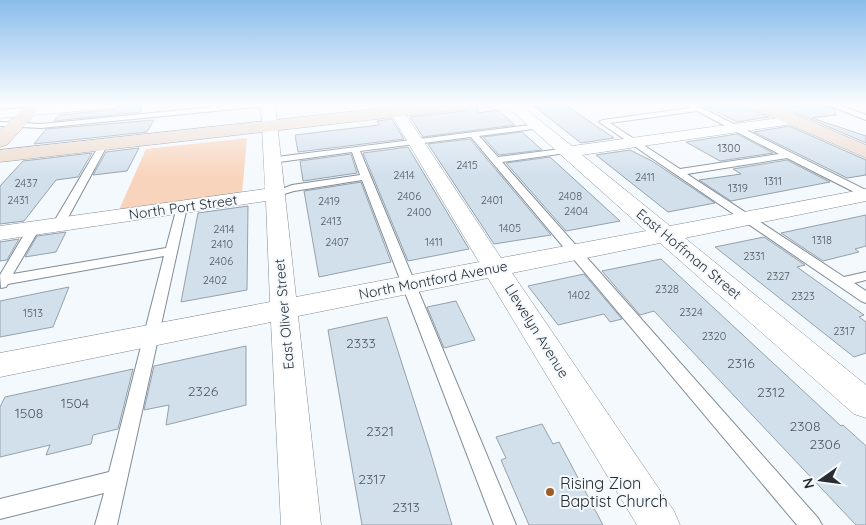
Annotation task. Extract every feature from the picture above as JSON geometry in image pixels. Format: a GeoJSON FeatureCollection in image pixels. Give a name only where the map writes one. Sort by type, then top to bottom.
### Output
{"type":"FeatureCollection","features":[{"type":"Feature","properties":{"kind":"street"},"geometry":{"type":"LineString","coordinates":[[0,141],[6,128]]}},
{"type":"Feature","properties":{"kind":"street"},"geometry":{"type":"LineString","coordinates":[[0,156],[247,128]]}},
{"type":"Feature","properties":{"kind":"street","name":"East Oliver Street"},"geometry":{"type":"LineString","coordinates":[[270,128],[300,525]]}},
{"type":"Feature","properties":{"kind":"street","name":"Llewelyn Avenue"},"geometry":{"type":"LineString","coordinates":[[406,128],[660,525]]}},
{"type":"Feature","properties":{"kind":"street","name":"East Hoffman Street"},"geometry":{"type":"LineString","coordinates":[[541,128],[666,235],[860,393]]}},
{"type":"Feature","properties":{"kind":"street"},"geometry":{"type":"LineString","coordinates":[[567,151],[732,128]]}},
{"type":"Feature","properties":{"kind":"street"},"geometry":{"type":"LineString","coordinates":[[812,128],[866,152]]}},
{"type":"Feature","properties":{"kind":"street","name":"North Port Street"},"geometry":{"type":"LineString","coordinates":[[0,233],[274,194]]}},
{"type":"Feature","properties":{"kind":"street","name":"North Montford Avenue"},"geometry":{"type":"LineString","coordinates":[[0,365],[866,194]]}},
{"type":"Feature","properties":{"kind":"lane"},"geometry":{"type":"LineString","coordinates":[[272,160],[518,128]]}},
{"type":"Feature","properties":{"kind":"lane"},"geometry":{"type":"LineString","coordinates":[[613,128],[866,298]]}},
{"type":"Feature","properties":{"kind":"lane"},"geometry":{"type":"LineString","coordinates":[[736,128],[866,194]]}},
{"type":"Feature","properties":{"kind":"lane"},"geometry":{"type":"LineString","coordinates":[[473,134],[811,525]]}},
{"type":"Feature","properties":{"kind":"lane"},"geometry":{"type":"LineString","coordinates":[[58,225],[104,144]]}},
{"type":"Feature","properties":{"kind":"lane"},"geometry":{"type":"LineString","coordinates":[[355,150],[505,525]]}},
{"type":"Feature","properties":{"kind":"lane"},"geometry":{"type":"LineString","coordinates":[[495,160],[567,151]]}},
{"type":"Feature","properties":{"kind":"lane"},"geometry":{"type":"LineString","coordinates":[[680,172],[788,155]]}},
{"type":"Feature","properties":{"kind":"lane","name":"North Port Street"},"geometry":{"type":"LineString","coordinates":[[274,194],[292,188],[366,177]]}},
{"type":"Feature","properties":{"kind":"lane"},"geometry":{"type":"LineString","coordinates":[[106,525],[182,207]]}},
{"type":"Feature","properties":{"kind":"lane"},"geometry":{"type":"LineString","coordinates":[[2,283],[34,228]]}},
{"type":"Feature","properties":{"kind":"lane"},"geometry":{"type":"LineString","coordinates":[[2,283],[171,251]]}},
{"type":"Feature","properties":{"kind":"lane"},"geometry":{"type":"LineString","coordinates":[[843,282],[866,276]]}},
{"type":"Feature","properties":{"kind":"lane"},"geometry":{"type":"LineString","coordinates":[[0,509],[116,480]]}},
{"type":"Feature","properties":{"kind":"shaded area"},"geometry":{"type":"Polygon","coordinates":[[[247,138],[242,193],[119,210],[146,149],[247,138]]]}},
{"type":"Feature","properties":{"kind":"building"},"geometry":{"type":"Polygon","coordinates":[[[149,128],[147,132],[34,144],[46,129],[149,128]]]}},
{"type":"Feature","properties":{"kind":"building"},"geometry":{"type":"Polygon","coordinates":[[[350,128],[398,128],[404,139],[298,152],[295,135],[350,128]]]}},
{"type":"Feature","properties":{"kind":"building"},"geometry":{"type":"Polygon","coordinates":[[[417,128],[488,128],[423,137],[417,128]]]}},
{"type":"Feature","properties":{"kind":"building"},"geometry":{"type":"Polygon","coordinates":[[[563,128],[600,128],[614,138],[581,143],[563,128]]]}},
{"type":"Feature","properties":{"kind":"building"},"geometry":{"type":"Polygon","coordinates":[[[774,128],[795,128],[866,160],[866,175],[847,178],[754,132],[774,128]]]}},
{"type":"Feature","properties":{"kind":"building"},"geometry":{"type":"Polygon","coordinates":[[[832,128],[844,128],[866,136],[866,143],[832,128]]]}},
{"type":"Feature","properties":{"kind":"building"},"geometry":{"type":"Polygon","coordinates":[[[522,132],[542,150],[499,155],[483,137],[522,132]]]}},
{"type":"Feature","properties":{"kind":"building"},"geometry":{"type":"Polygon","coordinates":[[[737,134],[773,153],[720,161],[686,142],[737,134]]]}},
{"type":"Feature","properties":{"kind":"building"},"geometry":{"type":"Polygon","coordinates":[[[470,139],[551,235],[494,244],[428,144],[470,139]]]}},
{"type":"Feature","properties":{"kind":"building"},"geometry":{"type":"Polygon","coordinates":[[[408,147],[469,249],[408,261],[363,153],[408,147]]]}},
{"type":"Feature","properties":{"kind":"building"},"geometry":{"type":"Polygon","coordinates":[[[139,148],[127,171],[93,175],[106,152],[139,148]]]}},
{"type":"Feature","properties":{"kind":"building"},"geometry":{"type":"Polygon","coordinates":[[[630,150],[652,161],[715,203],[668,212],[596,155],[630,150]]]}},
{"type":"Feature","properties":{"kind":"building"},"geometry":{"type":"Polygon","coordinates":[[[92,153],[78,177],[56,180],[24,221],[0,224],[0,186],[23,161],[92,153]]]}},
{"type":"Feature","properties":{"kind":"building"},"geometry":{"type":"Polygon","coordinates":[[[351,154],[357,173],[303,181],[300,161],[351,154]]]}},
{"type":"Feature","properties":{"kind":"building"},"geometry":{"type":"Polygon","coordinates":[[[550,157],[620,221],[566,231],[506,163],[550,157]]]}},
{"type":"Feature","properties":{"kind":"building"},"geometry":{"type":"Polygon","coordinates":[[[787,160],[830,182],[731,201],[699,180],[741,174],[733,169],[787,160]]]}},
{"type":"Feature","properties":{"kind":"building"},"geometry":{"type":"Polygon","coordinates":[[[361,182],[391,262],[319,277],[304,191],[361,182]]]}},
{"type":"Feature","properties":{"kind":"building"},"geometry":{"type":"Polygon","coordinates":[[[248,206],[247,290],[181,302],[198,213],[248,206]]]}},
{"type":"Feature","properties":{"kind":"building"},"geometry":{"type":"Polygon","coordinates":[[[866,215],[866,246],[855,249],[859,252],[823,261],[781,233],[866,215]]]}},
{"type":"Feature","properties":{"kind":"building"},"geometry":{"type":"Polygon","coordinates":[[[66,232],[56,252],[25,257],[37,236],[66,232]]]}},
{"type":"Feature","properties":{"kind":"building"},"geometry":{"type":"Polygon","coordinates":[[[764,237],[805,265],[797,267],[864,315],[859,317],[866,322],[866,353],[854,357],[715,247],[764,237]]]}},
{"type":"Feature","properties":{"kind":"building"},"geometry":{"type":"Polygon","coordinates":[[[19,239],[7,260],[0,261],[0,242],[19,239]]]}},
{"type":"Feature","properties":{"kind":"building"},"geometry":{"type":"Polygon","coordinates":[[[661,259],[841,426],[843,425],[866,446],[866,525],[856,525],[654,311],[640,315],[602,271],[661,259]]]}},
{"type":"Feature","properties":{"kind":"building"},"geometry":{"type":"Polygon","coordinates":[[[584,274],[622,319],[610,322],[604,314],[558,325],[528,286],[584,274]]]}},
{"type":"Feature","properties":{"kind":"building"},"geometry":{"type":"Polygon","coordinates":[[[69,287],[53,327],[0,337],[0,301],[69,287]]]}},
{"type":"Feature","properties":{"kind":"building"},"geometry":{"type":"Polygon","coordinates":[[[456,301],[475,340],[444,348],[427,307],[456,301]]]}},
{"type":"Feature","properties":{"kind":"building"},"geometry":{"type":"Polygon","coordinates":[[[387,317],[452,525],[362,525],[328,330],[387,317]]]}},
{"type":"Feature","properties":{"kind":"building"},"geometry":{"type":"Polygon","coordinates":[[[246,346],[246,405],[166,425],[169,405],[144,410],[154,366],[246,346]]]}},
{"type":"Feature","properties":{"kind":"building"},"geometry":{"type":"Polygon","coordinates":[[[133,369],[118,429],[93,435],[91,444],[46,455],[50,445],[0,457],[0,407],[5,397],[133,369]]]}},
{"type":"Feature","properties":{"kind":"building","name":"Rising Zion Baptist Church"},"geometry":{"type":"Polygon","coordinates":[[[542,424],[553,444],[559,442],[603,525],[529,525],[501,460],[506,458],[496,437],[542,424]]]}},
{"type":"Feature","properties":{"kind":"place","name":"Rising Zion Baptist Church"},"geometry":{"type":"Point","coordinates":[550,492]}}]}
